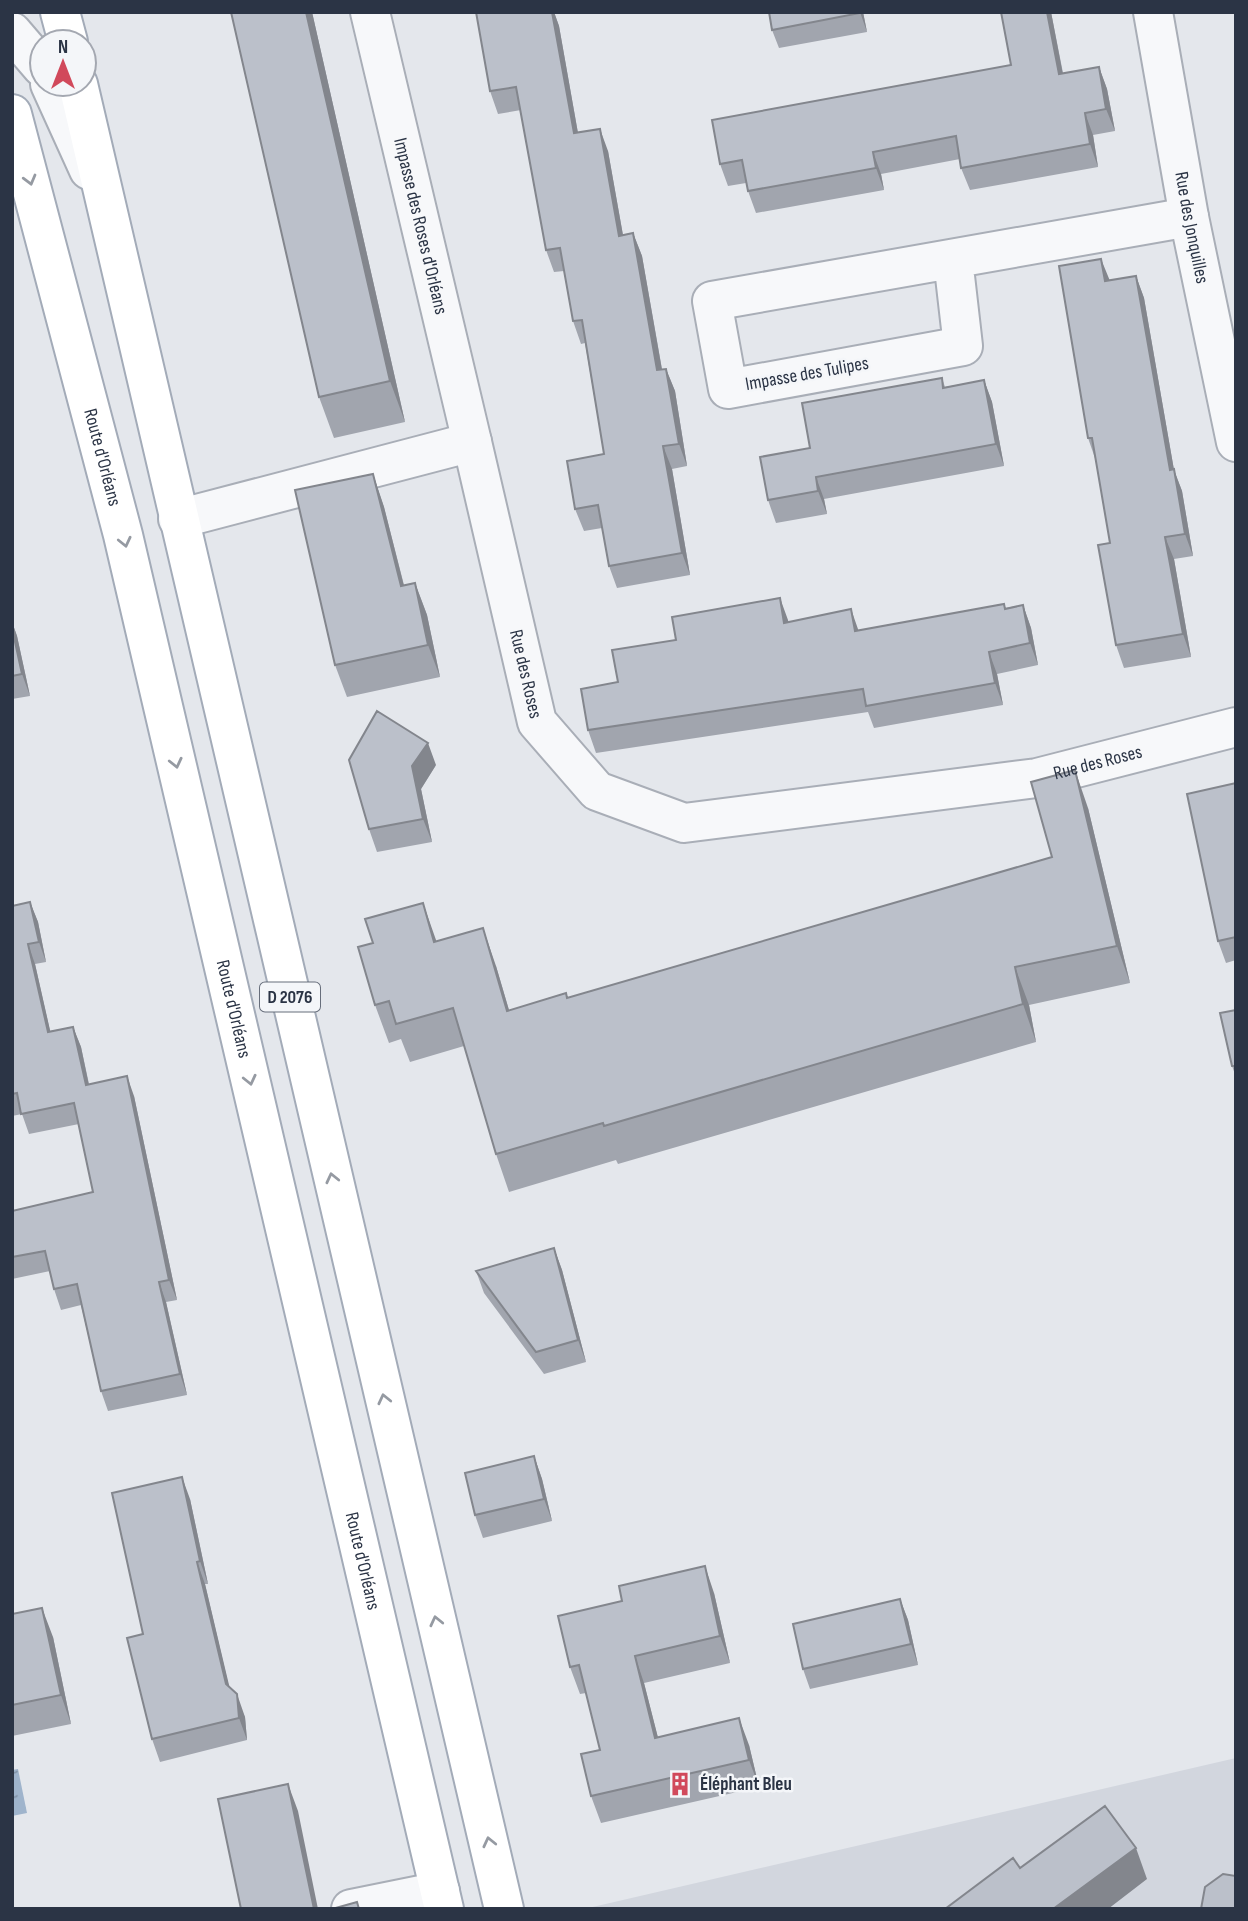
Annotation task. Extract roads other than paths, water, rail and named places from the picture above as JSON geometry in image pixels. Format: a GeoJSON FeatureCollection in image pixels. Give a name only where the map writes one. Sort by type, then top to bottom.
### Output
{"type":"FeatureCollection","features":[{"type":"Feature","properties":{"kind":"main road","name":"D 2076"},"geometry":{"type":"LineString","coordinates":[[81,98],[504,1909]]}},
{"type":"Feature","properties":{"kind":"main road","name":"Route d'Orléans"},"geometry":{"type":"LineString","coordinates":[[12,114],[123,535],[442,1900]]}},
{"type":"Feature","properties":{"kind":"street","name":"Impasse des Roses d'Orléans"},"geometry":{"type":"LineString","coordinates":[[370,12],[471,442]]}},
{"type":"Feature","properties":{"kind":"street","name":"Rue des Jonquilles"},"geometry":{"type":"LineString","coordinates":[[1153,12],[1189,217],[1236,442]]}},
{"type":"Feature","properties":{"kind":"street"},"geometry":{"type":"LineString","coordinates":[[12,32],[28,51]]}},
{"type":"Feature","properties":{"kind":"street","name":"D 2076"},"geometry":{"type":"LineString","coordinates":[[56,98],[109,213]]}},
{"type":"Feature","properties":{"kind":"street","name":"Impasse des Tulipes"},"geometry":{"type":"LineString","coordinates":[[953,259],[963,346],[728,389],[712,301],[1189,217]]}},
{"type":"Feature","properties":{"kind":"street"},"geometry":{"type":"LineString","coordinates":[[178,519],[471,442]]}},
{"type":"Feature","properties":{"kind":"street","name":"Rue des Roses"},"geometry":{"type":"LineString","coordinates":[[471,442],[537,722],[597,791],[634,805],[684,823],[1037,778],[1236,727]]}},
{"type":"Feature","properties":{"kind":"street"},"geometry":{"type":"LineString","coordinates":[[351,1909],[442,1900]]}},
{"type":"Feature","properties":{"kind":"water"},"geometry":{"type":"Polygon","coordinates":[[[18,1769],[27,1813],[12,1816],[12,1770],[18,1769]]]}},
{"type":"Feature","properties":{"kind":"place","name":"Éléphant Bleu"},"geometry":{"type":"Point","coordinates":[680,1784]}}]}
